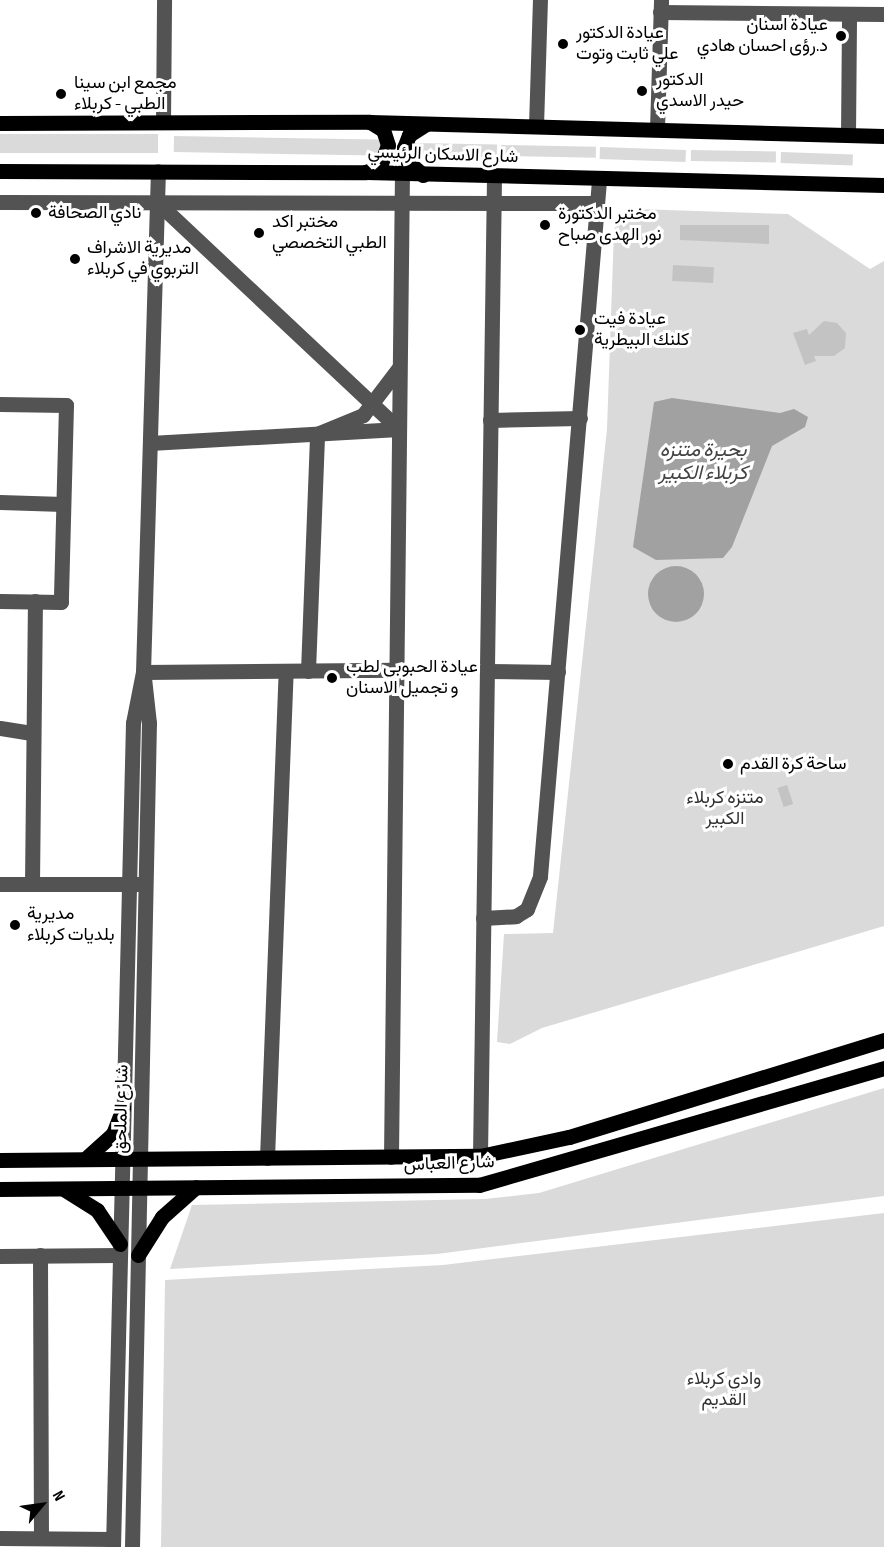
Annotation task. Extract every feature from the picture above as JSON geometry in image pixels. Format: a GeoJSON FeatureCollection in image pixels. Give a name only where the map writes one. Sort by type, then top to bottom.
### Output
{"type":"FeatureCollection","features":[{"type":"Feature","properties":{"kind":"main road","name":"شارع الاسكان الرئيسي"},"geometry":{"type":"LineString","coordinates":[[0,123],[370,122],[884,136]]}},
{"type":"Feature","properties":{"kind":"main road"},"geometry":{"type":"LineString","coordinates":[[366,172],[385,160],[388,145],[383,130],[370,122]]}},
{"type":"Feature","properties":{"kind":"main road"},"geometry":{"type":"LineString","coordinates":[[423,176],[408,162],[404,148],[409,135],[426,124]]}},
{"type":"Feature","properties":{"kind":"main road","name":"شارع الاسكان الرئيسي"},"geometry":{"type":"LineString","coordinates":[[0,171],[366,172],[423,176],[884,185]]}},
{"type":"Feature","properties":{"kind":"main road","name":"شارع العباس"},"geometry":{"type":"LineString","coordinates":[[0,1160],[480,1156],[569,1137],[884,1040]]}},
{"type":"Feature","properties":{"kind":"main road","name":"شارع العباس"},"geometry":{"type":"LineString","coordinates":[[0,1189],[509,1180],[884,1068]]}},
{"type":"Feature","properties":{"kind":"main road"},"geometry":{"type":"LineString","coordinates":[[84,1159],[107,1142],[123,1108]]}},
{"type":"Feature","properties":{"kind":"main road"},"geometry":{"type":"LineString","coordinates":[[138,1255],[162,1217],[196,1187]]}},
{"type":"Feature","properties":{"kind":"main road"},"geometry":{"type":"LineString","coordinates":[[62,1188],[97,1210],[119,1249]]}},
{"type":"Feature","properties":{"kind":"street"},"geometry":{"type":"LineString","coordinates":[[163,122],[164,0]]}},
{"type":"Feature","properties":{"kind":"street"},"geometry":{"type":"LineString","coordinates":[[536,126],[540,0]]}},
{"type":"Feature","properties":{"kind":"street"},"geometry":{"type":"LineString","coordinates":[[657,129],[661,6],[825,7],[849,14],[884,14]]}},
{"type":"Feature","properties":{"kind":"street"},"geometry":{"type":"LineString","coordinates":[[848,135],[849,14]]}},
{"type":"Feature","properties":{"kind":"street"},"geometry":{"type":"LineString","coordinates":[[158,171],[143,672],[397,670]]}},
{"type":"Feature","properties":{"kind":"street"},"geometry":{"type":"LineString","coordinates":[[391,1156],[402,175]]}},
{"type":"Feature","properties":{"kind":"street"},"geometry":{"type":"LineString","coordinates":[[480,1156],[494,177]]}},
{"type":"Feature","properties":{"kind":"street"},"geometry":{"type":"LineString","coordinates":[[483,918],[522,913],[537,888],[558,672],[599,180]]}},
{"type":"Feature","properties":{"kind":"street"},"geometry":{"type":"LineString","coordinates":[[0,202],[597,202]]}},
{"type":"Feature","properties":{"kind":"street"},"geometry":{"type":"LineString","coordinates":[[157,202],[399,429]]}},
{"type":"Feature","properties":{"kind":"street"},"geometry":{"type":"LineString","coordinates":[[317,434],[349,423],[374,405],[400,362]]}},
{"type":"Feature","properties":{"kind":"street"},"geometry":{"type":"LineString","coordinates":[[0,404],[66,405],[61,602],[0,601]]}},
{"type":"Feature","properties":{"kind":"street"},"geometry":{"type":"LineString","coordinates":[[490,420],[580,418]]}},
{"type":"Feature","properties":{"kind":"street"},"geometry":{"type":"LineString","coordinates":[[150,443],[399,429]]}},
{"type":"Feature","properties":{"kind":"street"},"geometry":{"type":"LineString","coordinates":[[308,671],[317,434]]}},
{"type":"Feature","properties":{"kind":"street"},"geometry":{"type":"LineString","coordinates":[[0,502],[63,504]]}},
{"type":"Feature","properties":{"kind":"street"},"geometry":{"type":"LineString","coordinates":[[32,884],[35,601]]}},
{"type":"Feature","properties":{"kind":"street"},"geometry":{"type":"LineString","coordinates":[[267,1158],[286,671]]}},
{"type":"Feature","properties":{"kind":"street"},"geometry":{"type":"LineString","coordinates":[[487,671],[558,672]]}},
{"type":"Feature","properties":{"kind":"street","name":"شارع الملحق"},"geometry":{"type":"LineString","coordinates":[[113,1543],[134,723],[143,672]]}},
{"type":"Feature","properties":{"kind":"street","name":"شارع الملحق"},"geometry":{"type":"LineString","coordinates":[[132,1547],[149,723],[143,672]]}},
{"type":"Feature","properties":{"kind":"street"},"geometry":{"type":"LineString","coordinates":[[0,728],[32,733]]}},
{"type":"Feature","properties":{"kind":"street"},"geometry":{"type":"LineString","coordinates":[[0,884],[146,884]]}},
{"type":"Feature","properties":{"kind":"street"},"geometry":{"type":"LineString","coordinates":[[0,1256],[119,1249]]}},
{"type":"Feature","properties":{"kind":"street"},"geometry":{"type":"LineString","coordinates":[[40,1255],[41,1538]]}},
{"type":"Feature","properties":{"kind":"street"},"geometry":{"type":"LineString","coordinates":[[0,1538],[41,1538],[113,1543]]}},
{"type":"Feature","properties":{"kind":"green space"},"geometry":{"type":"Polygon","coordinates":[[[0,134],[158,134],[158,153],[0,153],[0,134]]]}},
{"type":"Feature","properties":{"kind":"green space"},"geometry":{"type":"Polygon","coordinates":[[[174,136],[391,140],[391,156],[174,152],[174,136]]]}},
{"type":"Feature","properties":{"kind":"green space"},"geometry":{"type":"Polygon","coordinates":[[[415,143],[497,144],[497,157],[415,156],[415,143]]]}},
{"type":"Feature","properties":{"kind":"green space"},"geometry":{"type":"Polygon","coordinates":[[[501,145],[596,147],[596,158],[501,156],[501,145]]]}},
{"type":"Feature","properties":{"kind":"green space"},"geometry":{"type":"Polygon","coordinates":[[[600,147],[686,150],[686,162],[600,159],[600,147]]]}},
{"type":"Feature","properties":{"kind":"green space"},"geometry":{"type":"Polygon","coordinates":[[[691,150],[776,151],[776,162],[691,161],[691,150]]]}},
{"type":"Feature","properties":{"kind":"green space"},"geometry":{"type":"Polygon","coordinates":[[[781,152],[853,155],[853,166],[781,163],[781,152]]]}},
{"type":"Feature","properties":{"kind":"green space","name":"متنزه كربلاء الكبير"},"geometry":{"type":"Polygon","coordinates":[[[636,209],[788,214],[870,269],[884,261],[884,926],[542,1028],[510,1044],[497,1042],[504,934],[553,933],[607,429],[614,230],[621,213],[636,209]]]}},
{"type":"Feature","properties":{"kind":"green space"},"geometry":{"type":"Polygon","coordinates":[[[884,1088],[884,1196],[437,1254],[170,1269],[192,1205],[485,1199],[539,1193],[884,1088]]]}},
{"type":"Feature","properties":{"kind":"green space","name":"وادي كربلاء القديم"},"geometry":{"type":"Polygon","coordinates":[[[884,1213],[884,1547],[161,1547],[165,1280],[443,1265],[884,1213]]]}},
{"type":"Feature","properties":{"kind":"water","name":"بحيرة متنزه كربلاء الكبير"},"geometry":{"type":"Polygon","coordinates":[[[672,398],[780,413],[794,409],[808,417],[805,427],[772,446],[732,547],[723,558],[656,560],[633,547],[654,402],[672,398]]]}},
{"type":"Feature","properties":{"kind":"water"},"geometry":{"type":"Polygon","coordinates":[[[676,566],[687,568],[696,574],[702,583],[704,594],[702,605],[696,614],[687,620],[676,622],[665,620],[656,614],[650,605],[648,594],[650,583],[656,574],[665,568],[676,566]]]}},
{"type":"Feature","properties":{"kind":"building"},"geometry":{"type":"Polygon","coordinates":[[[680,225],[769,225],[769,244],[680,240],[680,225]]]}},
{"type":"Feature","properties":{"kind":"building"},"geometry":{"type":"Polygon","coordinates":[[[673,265],[714,267],[713,283],[672,281],[673,265]]]}},
{"type":"Feature","properties":{"kind":"building"},"geometry":{"type":"Polygon","coordinates":[[[824,321],[837,323],[846,333],[845,348],[834,356],[814,356],[816,361],[805,365],[793,333],[807,329],[809,335],[824,321]]]}},
{"type":"Feature","properties":{"kind":"building"},"geometry":{"type":"Polygon","coordinates":[[[787,785],[793,804],[784,807],[777,788],[787,785]]]}},
{"type":"Feature","properties":{"kind":"place","name":"عيادة اسنان د.رؤى احسان هادي"},"geometry":{"type":"Point","coordinates":[841,36]}},
{"type":"Feature","properties":{"kind":"place","name":"عيادة الدكتور علي ثابت وتوت"},"geometry":{"type":"Point","coordinates":[563,44]}},
{"type":"Feature","properties":{"kind":"place","name":"الدكتور حيدر الاسدي"},"geometry":{"type":"Point","coordinates":[642,91]}},
{"type":"Feature","properties":{"kind":"place","name":"مجمع ابن سينا الطبي - كربلاء"},"geometry":{"type":"Point","coordinates":[61,94]}},
{"type":"Feature","properties":{"kind":"place","name":"نادي الصحافة"},"geometry":{"type":"Point","coordinates":[36,213]}},
{"type":"Feature","properties":{"kind":"place","name":"مختبر الدكتورة نور الهدى صباح"},"geometry":{"type":"Point","coordinates":[545,225]}},
{"type":"Feature","properties":{"kind":"place","name":"مختبر اكد الطبي التخصصي"},"geometry":{"type":"Point","coordinates":[259,233]}},
{"type":"Feature","properties":{"kind":"place","name":"مديرية الاشراف التربوي في كربلاء"},"geometry":{"type":"Point","coordinates":[75,259]}},
{"type":"Feature","properties":{"kind":"place","name":"عيادة فيت كلنك البيطرية"},"geometry":{"type":"Point","coordinates":[580,330]}},
{"type":"Feature","properties":{"kind":"place","name":"عيادة الحبوبي لطب و تجميل الاسنان"},"geometry":{"type":"Point","coordinates":[332,678]}},
{"type":"Feature","properties":{"kind":"place","name":"ساحة كرة القدم"},"geometry":{"type":"Point","coordinates":[728,764]}},
{"type":"Feature","properties":{"kind":"place","name":"مديرية بلديات كربلاء"},"geometry":{"type":"Point","coordinates":[15,925]}}]}
